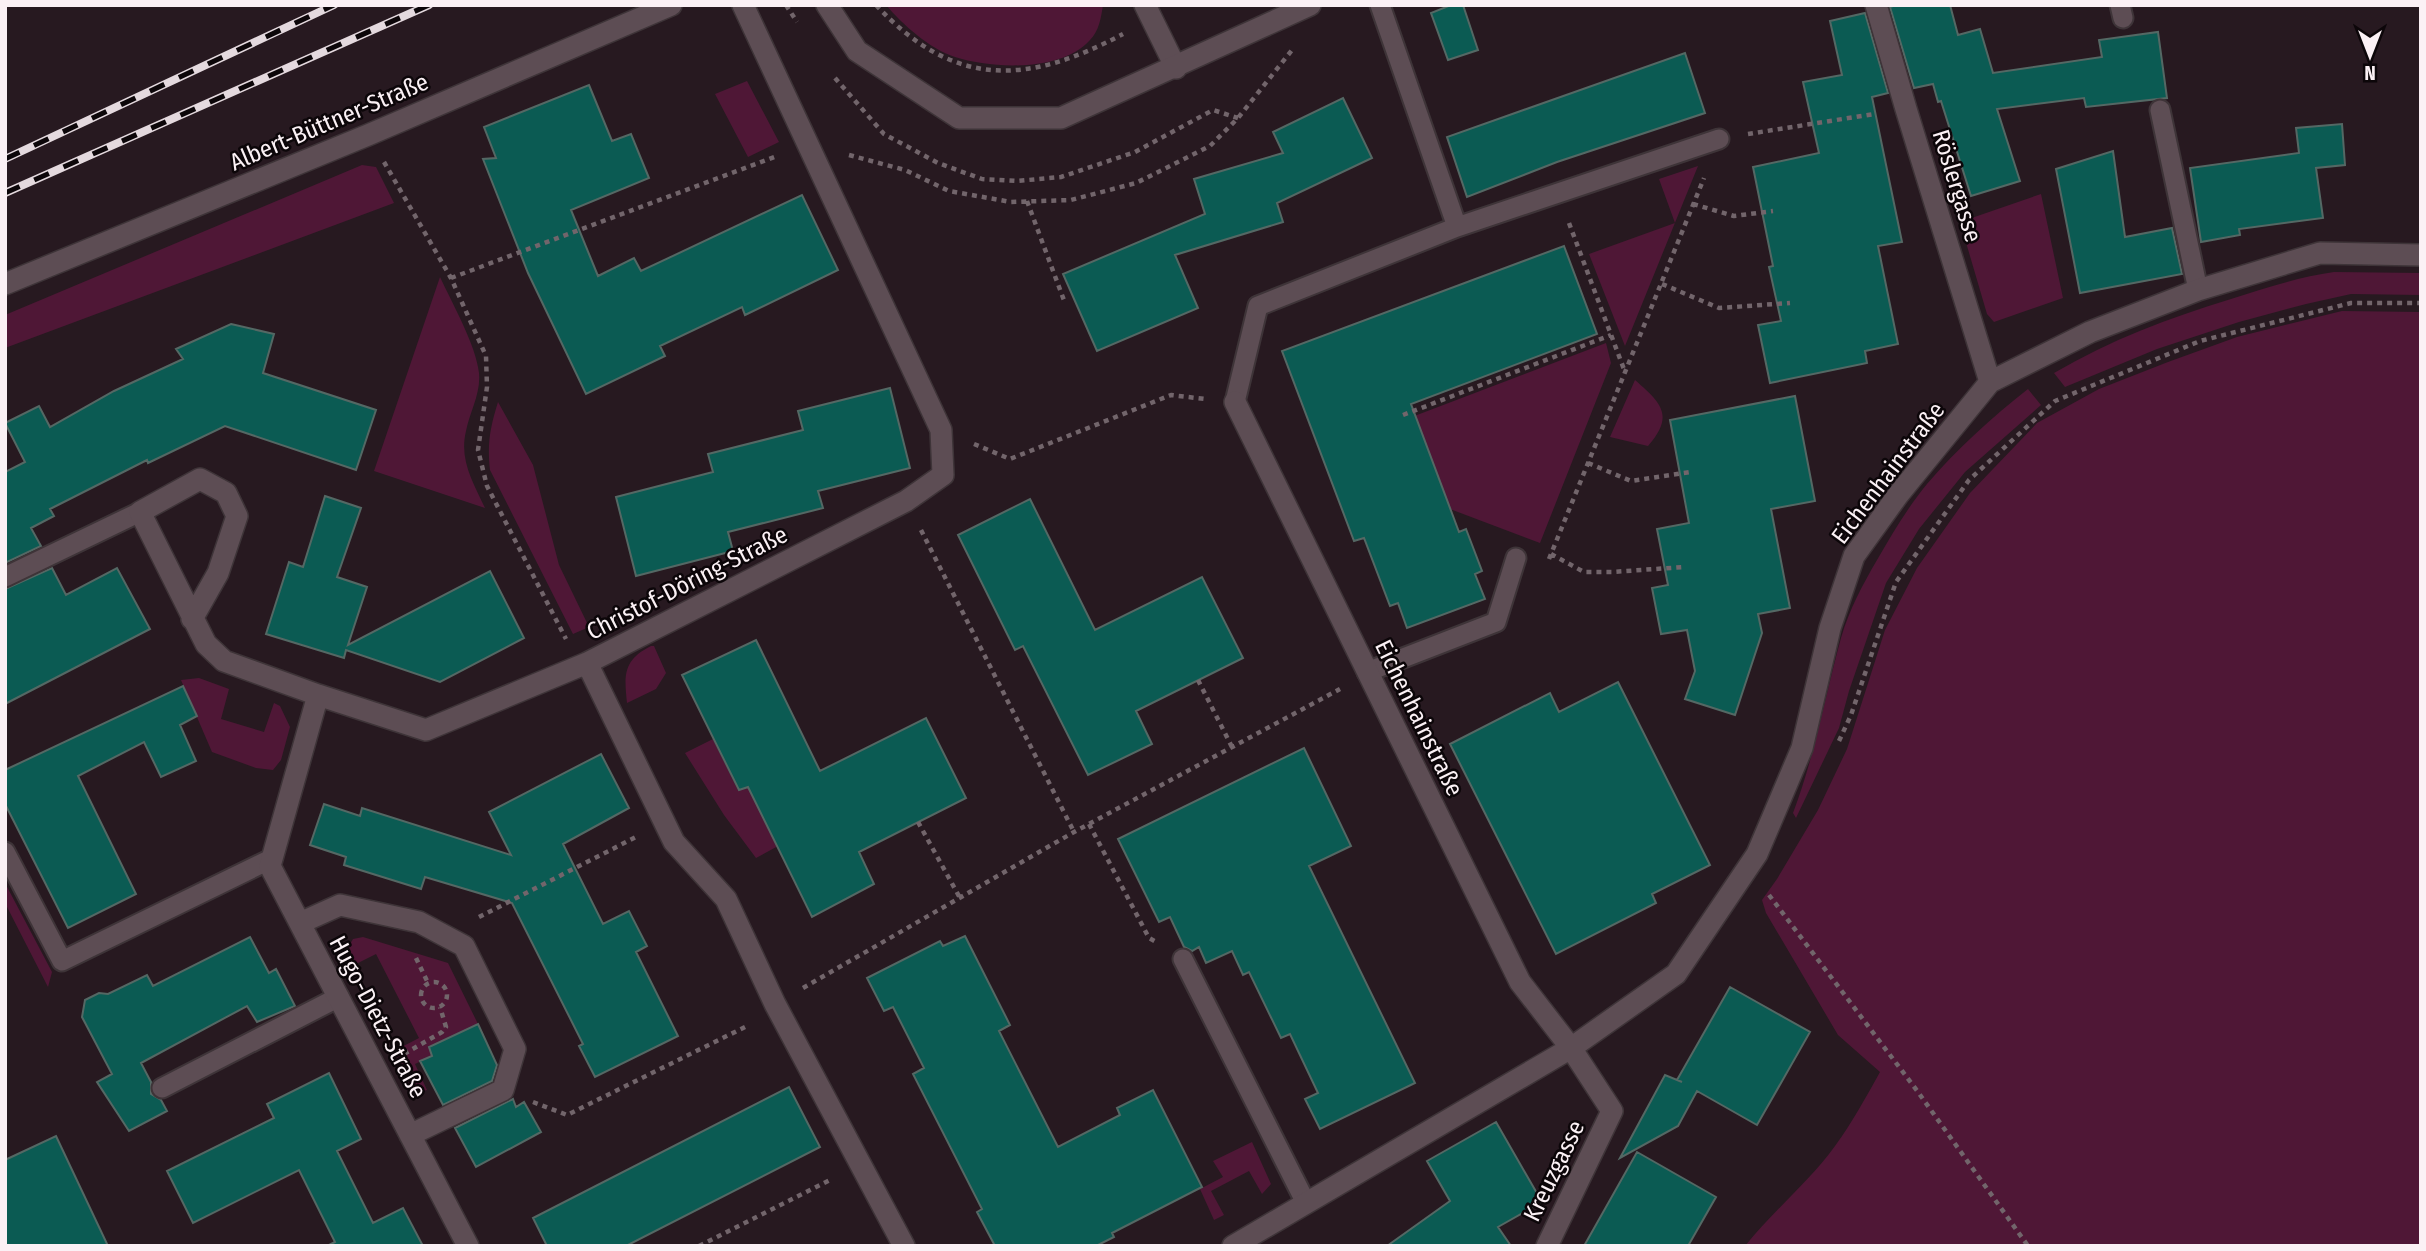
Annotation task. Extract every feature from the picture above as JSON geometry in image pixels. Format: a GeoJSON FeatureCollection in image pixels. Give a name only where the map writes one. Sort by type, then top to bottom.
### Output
{"type":"FeatureCollection","features":[{"type":"Feature","properties":{"kind":"street","name":"Albert-Büttner-Straße"},"geometry":{"type":"LineString","coordinates":[[5,284],[368,135],[671,5]]}},
{"type":"Feature","properties":{"kind":"street","name":"Christof-Döring-Straße"},"geometry":{"type":"LineString","coordinates":[[743,5],[941,429],[943,475],[906,501],[587,663],[674,842],[726,899],[777,1007],[904,1246]]}},
{"type":"Feature","properties":{"kind":"street"},"geometry":{"type":"LineString","coordinates":[[827,5],[857,51],[959,118],[1061,118],[1310,5]]}},
{"type":"Feature","properties":{"kind":"street","name":"Röslergasse"},"geometry":{"type":"LineString","coordinates":[[1877,5],[1990,382]]}},
{"type":"Feature","properties":{"kind":"street"},"geometry":{"type":"LineString","coordinates":[[1148,12],[1176,68]]}},
{"type":"Feature","properties":{"kind":"street","name":"Eichenhainstraße"},"geometry":{"type":"LineString","coordinates":[[1233,1246],[1571,1048],[1676,974],[1757,854],[1802,748],[1830,628],[1854,556],[1898,495],[1990,382],[2091,332],[2198,290],[2320,253],[2421,255]]}},
{"type":"Feature","properties":{"kind":"street","name":"Eichenhainstraße"},"geometry":{"type":"LineString","coordinates":[[1235,402],[1520,982],[1571,1048]]}},
{"type":"Feature","properties":{"kind":"street"},"geometry":{"type":"LineString","coordinates":[[192,619],[218,573],[237,516],[226,493],[200,479],[140,512],[192,619],[206,644],[223,661],[426,730],[587,663]]}},
{"type":"Feature","properties":{"kind":"street"},"geometry":{"type":"LineString","coordinates":[[271,859],[318,695]]}},
{"type":"Feature","properties":{"kind":"street","name":"Hugo-Dietz-Straße"},"geometry":{"type":"LineString","coordinates":[[271,859],[270,866],[468,1246]]}},
{"type":"Feature","properties":{"kind":"street","name":"Hugo-Dietz-Straße"},"geometry":{"type":"LineString","coordinates":[[300,923],[340,905],[419,922],[464,946],[515,1049],[503,1090],[410,1135]]}},
{"type":"Feature","properties":{"kind":"street","name":"Kreuzgasse"},"geometry":{"type":"LineString","coordinates":[[1547,1246],[1612,1111],[1571,1048]]}},
{"type":"Feature","properties":{"kind":"lane"},"geometry":{"type":"LineString","coordinates":[[1380,5],[1457,227]]}},
{"type":"Feature","properties":{"kind":"lane"},"geometry":{"type":"LineString","coordinates":[[2160,110],[2198,290]]}},
{"type":"Feature","properties":{"kind":"lane"},"geometry":{"type":"LineString","coordinates":[[1235,402],[1258,306],[1457,227],[1719,139]]}},
{"type":"Feature","properties":{"kind":"lane"},"geometry":{"type":"LineString","coordinates":[[5,577],[140,512]]}},
{"type":"Feature","properties":{"kind":"lane"},"geometry":{"type":"LineString","coordinates":[[1367,672],[1496,622],[1516,558]]}},
{"type":"Feature","properties":{"kind":"lane"},"geometry":{"type":"LineString","coordinates":[[5,852],[62,961],[271,859]]}},
{"type":"Feature","properties":{"kind":"lane"},"geometry":{"type":"LineString","coordinates":[[1183,959],[1306,1203]]}},
{"type":"Feature","properties":{"kind":"lane"},"geometry":{"type":"LineString","coordinates":[[162,1088],[339,997]]}},
{"type":"Feature","properties":{"kind":"path"},"geometry":{"type":"LineString","coordinates":[[876,5],[911,39],[928,50],[946,59],[988,70],[1024,70],[1057,64],[1087,53],[1148,12]]}},
{"type":"Feature","properties":{"kind":"path"},"geometry":{"type":"LineString","coordinates":[[451,278],[808,144],[905,170],[950,191],[1011,202],[1071,200],[1136,183],[1209,146],[1238,118],[1295,46]]}},
{"type":"Feature","properties":{"kind":"path"},"geometry":{"type":"LineString","coordinates":[[1545,567],[1719,139],[1906,109]]}},
{"type":"Feature","properties":{"kind":"path"},"geometry":{"type":"LineString","coordinates":[[368,135],[451,278],[486,356],[487,387],[478,450],[487,486],[566,639]]}},
{"type":"Feature","properties":{"kind":"path"},"geometry":{"type":"LineString","coordinates":[[1558,193],[1625,374]]}},
{"type":"Feature","properties":{"kind":"path"},"geometry":{"type":"LineString","coordinates":[[1027,201],[1065,303]]}},
{"type":"Feature","properties":{"kind":"path"},"geometry":{"type":"LineString","coordinates":[[1693,204],[1734,216],[1773,211]]}},
{"type":"Feature","properties":{"kind":"path"},"geometry":{"type":"LineString","coordinates":[[1662,284],[1719,308],[1790,303]]}},
{"type":"Feature","properties":{"kind":"path"},"geometry":{"type":"LineString","coordinates":[[1836,749],[1851,715],[1896,582],[1969,480],[2055,401],[2200,341],[2351,303],[2421,303]]}},
{"type":"Feature","properties":{"kind":"path"},"geometry":{"type":"LineString","coordinates":[[1403,415],[1611,335]]}},
{"type":"Feature","properties":{"kind":"path"},"geometry":{"type":"LineString","coordinates":[[941,429],[1010,459],[1171,395],[1235,402]]}},
{"type":"Feature","properties":{"kind":"path"},"geometry":{"type":"LineString","coordinates":[[1588,463],[1631,481],[1691,472]]}},
{"type":"Feature","properties":{"kind":"path"},"geometry":{"type":"LineString","coordinates":[[906,501],[1074,832]]}},
{"type":"Feature","properties":{"kind":"path"},"geometry":{"type":"LineString","coordinates":[[1551,554],[1584,572],[1684,567]]}},
{"type":"Feature","properties":{"kind":"path"},"geometry":{"type":"LineString","coordinates":[[1198,680],[1231,747]]}},
{"type":"Feature","properties":{"kind":"path"},"geometry":{"type":"LineString","coordinates":[[503,1090],[567,1115],[777,1007],[1074,832],[1342,688]]}},
{"type":"Feature","properties":{"kind":"path"},"geometry":{"type":"LineString","coordinates":[[443,935],[665,822]]}},
{"type":"Feature","properties":{"kind":"path"},"geometry":{"type":"LineString","coordinates":[[918,822],[960,898]]}},
{"type":"Feature","properties":{"kind":"path"},"geometry":{"type":"LineString","coordinates":[[1089,824],[1149,938],[1183,959]]}},
{"type":"Feature","properties":{"kind":"path"},"geometry":{"type":"LineString","coordinates":[[1747,867],[1918,1091],[2028,1246]]}},
{"type":"Feature","properties":{"kind":"path"},"geometry":{"type":"LineString","coordinates":[[438,982],[446,989],[447,999],[440,1007],[429,1008],[422,1001],[421,991],[428,983],[438,982]]}},
{"type":"Feature","properties":{"kind":"path"},"geometry":{"type":"LineString","coordinates":[[376,1069],[442,1032],[446,1027],[446,1020],[440,1007]]}},
{"type":"Feature","properties":{"kind":"path"},"geometry":{"type":"LineString","coordinates":[[699,1246],[861,1165]]}},
{"type":"Feature","properties":{"kind":"shaded area"},"geometry":{"type":"Polygon","coordinates":[[[886,5],[1103,5],[1096,33],[1078,50],[1045,63],[1007,65],[970,61],[946,53],[918,36],[886,5]]]}},
{"type":"Feature","properties":{"kind":"shaded area"},"geometry":{"type":"Polygon","coordinates":[[[747,81],[779,142],[748,157],[715,94],[747,81]]]}},
{"type":"Feature","properties":{"kind":"shaded area"},"geometry":{"type":"Polygon","coordinates":[[[362,165],[376,167],[394,203],[5,348],[5,315],[362,165]]]}},
{"type":"Feature","properties":{"kind":"shaded area"},"geometry":{"type":"Polygon","coordinates":[[[1698,166],[1675,223],[1659,179],[1698,166]]]}},
{"type":"Feature","properties":{"kind":"shaded area"},"geometry":{"type":"Polygon","coordinates":[[[2041,194],[2063,298],[1994,322],[1987,314],[1960,222],[2041,194]]]}},
{"type":"Feature","properties":{"kind":"shaded area"},"geometry":{"type":"Polygon","coordinates":[[[1675,223],[1625,346],[1589,254],[1675,223]]]}},
{"type":"Feature","properties":{"kind":"shaded area"},"geometry":{"type":"Polygon","coordinates":[[[2334,272],[2421,273],[2421,295],[2351,294],[2306,304],[2239,322],[2157,349],[2065,387],[2054,373],[2118,340],[2163,322],[2269,287],[2334,272]]]}},
{"type":"Feature","properties":{"kind":"shaded area"},"geometry":{"type":"Polygon","coordinates":[[[440,277],[469,337],[477,362],[478,388],[466,431],[464,452],[468,471],[485,508],[374,471],[440,277]]]}},
{"type":"Feature","properties":{"kind":"shaded area"},"geometry":{"type":"Polygon","coordinates":[[[2342,311],[2421,312],[2421,1246],[1745,1246],[1825,1159],[1859,1110],[1880,1072],[1838,1035],[1766,913],[1762,900],[1818,810],[1847,749],[1885,630],[1917,568],[1970,493],[2037,423],[2099,389],[2168,362],[2237,337],[2342,311]]]}},
{"type":"Feature","properties":{"kind":"shaded area"},"geometry":{"type":"Polygon","coordinates":[[[1606,343],[1611,363],[1540,543],[1450,509],[1396,423],[1606,343]]]}},
{"type":"Feature","properties":{"kind":"shaded area"},"geometry":{"type":"Polygon","coordinates":[[[1635,380],[1658,403],[1663,418],[1648,446],[1610,437],[1635,380]]]}},
{"type":"Feature","properties":{"kind":"shaded area"},"geometry":{"type":"Polygon","coordinates":[[[2028,389],[2041,405],[1965,472],[1919,529],[1886,583],[1839,728],[1796,818],[1793,813],[1814,747],[1841,638],[1852,607],[1867,578],[1900,521],[1927,484],[1975,434],[2028,389]]]}},
{"type":"Feature","properties":{"kind":"shaded area"},"geometry":{"type":"Polygon","coordinates":[[[498,402],[533,465],[559,565],[589,627],[573,634],[490,470],[490,436],[498,402]]]}},
{"type":"Feature","properties":{"kind":"shaded area"},"geometry":{"type":"Polygon","coordinates":[[[654,646],[666,673],[656,689],[627,703],[627,669],[635,657],[654,646]]]}},
{"type":"Feature","properties":{"kind":"shaded area"},"geometry":{"type":"Polygon","coordinates":[[[199,678],[229,689],[221,719],[264,732],[274,703],[280,706],[290,727],[281,760],[273,770],[256,768],[212,752],[181,680],[199,678]]]}},
{"type":"Feature","properties":{"kind":"shaded area"},"geometry":{"type":"Polygon","coordinates":[[[713,739],[738,790],[748,787],[778,846],[756,858],[724,815],[685,753],[713,739]]]}},
{"type":"Feature","properties":{"kind":"shaded area"},"geometry":{"type":"Polygon","coordinates":[[[5,883],[52,972],[48,987],[5,903],[5,883]]]}},
{"type":"Feature","properties":{"kind":"shaded area"},"geometry":{"type":"Polygon","coordinates":[[[363,937],[448,963],[478,1024],[429,1047],[432,1056],[415,1064],[427,1090],[413,1094],[390,1053],[419,1038],[376,954],[346,969],[343,956],[353,939],[363,937]]]}},
{"type":"Feature","properties":{"kind":"shaded area"},"geometry":{"type":"Polygon","coordinates":[[[1252,1142],[1271,1184],[1262,1194],[1249,1171],[1211,1191],[1224,1215],[1214,1220],[1200,1189],[1223,1177],[1213,1161],[1252,1142]]]}},
{"type":"Feature","properties":{"kind":"building"},"geometry":{"type":"Polygon","coordinates":[[[1451,5],[1463,5],[1478,50],[1448,60],[1431,13],[1451,5]]]}},
{"type":"Feature","properties":{"kind":"building"},"geometry":{"type":"Polygon","coordinates":[[[1950,5],[1958,35],[1980,29],[1993,73],[2102,57],[2099,40],[2158,32],[2167,98],[2086,107],[2084,98],[1997,109],[2020,181],[1971,196],[1941,101],[1938,102],[1933,84],[1914,88],[1890,7],[1950,5]]]}},
{"type":"Feature","properties":{"kind":"building"},"geometry":{"type":"Polygon","coordinates":[[[1865,13],[1888,93],[1872,97],[1902,242],[1878,246],[1898,344],[1865,351],[1867,363],[1770,383],[1758,325],[1781,321],[1769,267],[1773,266],[1753,167],[1819,153],[1803,82],[1842,75],[1830,21],[1865,13]]]}},
{"type":"Feature","properties":{"kind":"building"},"geometry":{"type":"Polygon","coordinates":[[[1685,53],[1705,113],[1557,162],[1467,197],[1447,137],[1685,53]]]}},
{"type":"Feature","properties":{"kind":"building"},"geometry":{"type":"Polygon","coordinates":[[[589,85],[612,141],[631,134],[649,178],[571,210],[598,276],[634,258],[641,271],[802,195],[838,270],[745,315],[742,307],[660,346],[665,356],[586,394],[528,273],[483,159],[496,158],[484,127],[589,85]]]}},
{"type":"Feature","properties":{"kind":"building"},"geometry":{"type":"Polygon","coordinates":[[[1343,98],[1372,158],[1277,203],[1283,222],[1175,255],[1198,308],[1097,351],[1063,274],[1205,214],[1194,179],[1283,153],[1273,132],[1343,98]]]}},
{"type":"Feature","properties":{"kind":"building"},"geometry":{"type":"Polygon","coordinates":[[[2342,124],[2345,165],[2316,168],[2323,218],[2239,229],[2240,235],[2201,242],[2190,168],[2299,153],[2296,128],[2342,124]]]}},
{"type":"Feature","properties":{"kind":"building"},"geometry":{"type":"Polygon","coordinates":[[[2113,151],[2125,237],[2172,228],[2182,274],[2080,293],[2056,169],[2113,151]]]}},
{"type":"Feature","properties":{"kind":"building"},"geometry":{"type":"Polygon","coordinates":[[[1564,246],[1597,334],[1411,404],[1459,532],[1466,529],[1482,571],[1475,574],[1485,599],[1407,628],[1398,603],[1390,606],[1364,538],[1354,541],[1282,351],[1564,246]]]}},
{"type":"Feature","properties":{"kind":"building"},"geometry":{"type":"Polygon","coordinates":[[[231,324],[274,334],[263,373],[376,410],[356,470],[225,426],[148,463],[147,460],[50,509],[54,516],[31,528],[41,546],[5,563],[5,472],[25,462],[5,423],[39,406],[50,427],[114,391],[183,359],[176,349],[231,324]]]}},
{"type":"Feature","properties":{"kind":"building"},"geometry":{"type":"Polygon","coordinates":[[[890,388],[910,468],[818,491],[823,508],[728,532],[733,551],[636,576],[616,497],[713,472],[708,454],[803,430],[798,411],[890,388]]]}},
{"type":"Feature","properties":{"kind":"building"},"geometry":{"type":"Polygon","coordinates":[[[1795,396],[1815,501],[1771,509],[1790,608],[1758,614],[1762,633],[1735,715],[1685,699],[1695,671],[1687,630],[1661,634],[1652,588],[1668,585],[1657,529],[1689,523],[1670,420],[1795,396]]]}},
{"type":"Feature","properties":{"kind":"building"},"geometry":{"type":"Polygon","coordinates":[[[325,496],[361,508],[337,577],[367,587],[348,645],[490,571],[524,638],[440,682],[346,650],[344,658],[266,634],[289,562],[303,567],[325,496]]]}},
{"type":"Feature","properties":{"kind":"building"},"geometry":{"type":"Polygon","coordinates":[[[1030,499],[1095,630],[1202,577],[1243,658],[1136,711],[1152,744],[1088,775],[1023,646],[1015,650],[958,535],[1030,499]]]}},
{"type":"Feature","properties":{"kind":"building"},"geometry":{"type":"Polygon","coordinates":[[[52,568],[66,595],[117,568],[150,629],[5,704],[5,589],[52,568]]]}},
{"type":"Feature","properties":{"kind":"building"},"geometry":{"type":"Polygon","coordinates":[[[756,640],[820,771],[926,718],[966,798],[859,852],[874,884],[812,917],[748,787],[739,790],[682,675],[756,640]]]}},
{"type":"Feature","properties":{"kind":"building"},"geometry":{"type":"Polygon","coordinates":[[[1618,682],[1710,865],[1652,894],[1656,903],[1556,954],[1450,744],[1550,693],[1559,712],[1618,682]]]}},
{"type":"Feature","properties":{"kind":"building"},"geometry":{"type":"Polygon","coordinates":[[[183,686],[197,716],[180,725],[196,761],[161,777],[144,742],[78,776],[136,894],[68,928],[5,804],[5,770],[183,686]]]}},
{"type":"Feature","properties":{"kind":"building"},"geometry":{"type":"Polygon","coordinates":[[[1304,748],[1351,846],[1309,866],[1415,1083],[1320,1129],[1305,1099],[1318,1093],[1290,1034],[1281,1038],[1249,972],[1243,975],[1232,951],[1206,963],[1199,947],[1192,951],[1184,947],[1170,917],[1159,922],[1118,839],[1304,748]]]}},
{"type":"Feature","properties":{"kind":"building"},"geometry":{"type":"Polygon","coordinates":[[[601,754],[629,808],[563,844],[603,924],[629,911],[647,946],[636,952],[678,1036],[595,1077],[579,1046],[583,1044],[512,903],[425,877],[421,889],[344,865],[346,857],[310,845],[324,804],[360,816],[362,808],[511,855],[489,812],[601,754]]]}},
{"type":"Feature","properties":{"kind":"building"},"geometry":{"type":"Polygon","coordinates":[[[965,936],[1010,1025],[999,1031],[1058,1147],[1120,1115],[1117,1108],[1153,1090],[1202,1187],[1112,1233],[1114,1237],[1096,1246],[995,1246],[977,1212],[982,1209],[913,1074],[924,1068],[893,1007],[884,1011],[867,978],[940,941],[943,946],[965,936]]]}},
{"type":"Feature","properties":{"kind":"building"},"geometry":{"type":"Polygon","coordinates":[[[250,937],[269,973],[276,969],[295,1006],[257,1022],[247,1006],[141,1063],[151,1082],[151,1094],[161,1100],[167,1111],[129,1131],[97,1082],[112,1074],[82,1017],[85,1000],[99,993],[108,994],[147,975],[153,986],[250,937]]]}},
{"type":"Feature","properties":{"kind":"building"},"geometry":{"type":"Polygon","coordinates":[[[1730,987],[1810,1032],[1757,1125],[1697,1091],[1678,1126],[1620,1158],[1665,1075],[1677,1080],[1730,987]]]}},
{"type":"Feature","properties":{"kind":"building"},"geometry":{"type":"Polygon","coordinates":[[[478,1024],[497,1065],[492,1081],[443,1105],[420,1061],[432,1056],[429,1047],[478,1024]]]}},
{"type":"Feature","properties":{"kind":"building"},"geometry":{"type":"Polygon","coordinates":[[[329,1073],[361,1139],[337,1151],[373,1223],[403,1208],[423,1246],[327,1246],[335,1242],[299,1170],[193,1223],[167,1171],[274,1118],[267,1104],[329,1073]]]}},
{"type":"Feature","properties":{"kind":"building"},"geometry":{"type":"Polygon","coordinates":[[[789,1087],[820,1147],[626,1246],[547,1246],[533,1218],[789,1087]]]}},
{"type":"Feature","properties":{"kind":"building"},"geometry":{"type":"Polygon","coordinates":[[[513,1099],[516,1107],[524,1102],[541,1132],[476,1167],[455,1128],[513,1099]]]}},
{"type":"Feature","properties":{"kind":"building"},"geometry":{"type":"Polygon","coordinates":[[[1496,1122],[1542,1202],[1498,1227],[1511,1246],[1387,1246],[1450,1201],[1427,1161],[1496,1122]]]}},
{"type":"Feature","properties":{"kind":"building"},"geometry":{"type":"Polygon","coordinates":[[[56,1136],[108,1246],[5,1246],[5,1160],[56,1136]]]}},
{"type":"Feature","properties":{"kind":"building"},"geometry":{"type":"Polygon","coordinates":[[[1637,1152],[1716,1197],[1688,1246],[1584,1246],[1637,1152]]]}},
{"type":"Feature","properties":{"kind":"railway"},"geometry":{"type":"LineString","coordinates":[[5,159],[334,5]]}},
{"type":"Feature","properties":{"kind":"railway"},"geometry":{"type":"LineString","coordinates":[[5,193],[429,5]]}}]}
